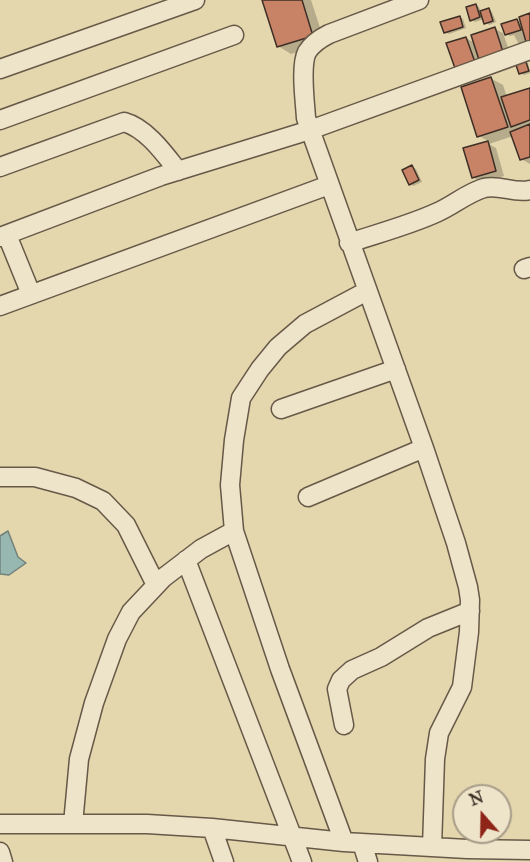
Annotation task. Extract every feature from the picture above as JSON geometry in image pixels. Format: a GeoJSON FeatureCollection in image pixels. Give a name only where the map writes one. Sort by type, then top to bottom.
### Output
{"type":"FeatureCollection","features":[{"type":"Feature","properties":{"kind":"street"},"geometry":{"type":"LineString","coordinates":[[0,69],[195,0]]}},
{"type":"Feature","properties":{"kind":"street"},"geometry":{"type":"LineString","coordinates":[[418,0],[318,40],[307,52],[304,67],[304,90],[306,118],[424,448],[456,543],[468,587],[470,611],[462,687],[439,733],[425,852]]}},
{"type":"Feature","properties":{"kind":"street"},"geometry":{"type":"LineString","coordinates":[[0,120],[234,35]]}},
{"type":"Feature","properties":{"kind":"street"},"geometry":{"type":"LineString","coordinates":[[31,294],[3,236],[178,171],[310,130],[530,50]]}},
{"type":"Feature","properties":{"kind":"street"},"geometry":{"type":"LineString","coordinates":[[0,167],[124,122],[131,124],[162,151],[178,171]]}},
{"type":"Feature","properties":{"kind":"street"},"geometry":{"type":"LineString","coordinates":[[0,306],[329,185]]}},
{"type":"Feature","properties":{"kind":"street"},"geometry":{"type":"LineString","coordinates":[[349,243],[437,213],[466,196],[486,188],[496,186],[519,191],[530,190]]}},
{"type":"Feature","properties":{"kind":"street"},"geometry":{"type":"LineString","coordinates":[[367,291],[305,324],[278,347],[260,369],[241,398],[230,485],[234,531],[284,680],[353,843],[368,862]]}},
{"type":"Feature","properties":{"kind":"street"},"geometry":{"type":"LineString","coordinates":[[281,409],[396,369]]}},
{"type":"Feature","properties":{"kind":"street"},"geometry":{"type":"LineString","coordinates":[[308,497],[424,448]]}},
{"type":"Feature","properties":{"kind":"street"},"geometry":{"type":"LineString","coordinates":[[0,477],[35,477],[75,488],[103,501],[126,525],[156,585]]}},
{"type":"Feature","properties":{"kind":"street"},"geometry":{"type":"LineString","coordinates":[[73,824],[79,759],[94,703],[117,639],[131,612],[156,585],[186,560],[234,531]]}},
{"type":"Feature","properties":{"kind":"street"},"geometry":{"type":"LineString","coordinates":[[186,560],[302,862]]}},
{"type":"Feature","properties":{"kind":"street"},"geometry":{"type":"LineString","coordinates":[[344,725],[337,689],[341,680],[352,670],[381,657],[428,628],[470,611]]}},
{"type":"Feature","properties":{"kind":"street"},"geometry":{"type":"LineString","coordinates":[[0,824],[147,824],[212,828],[470,856],[530,850]]}},
{"type":"Feature","properties":{"kind":"street"},"geometry":{"type":"LineString","coordinates":[[212,828],[224,862]]}},
{"type":"Feature","properties":{"kind":"street"},"geometry":{"type":"LineString","coordinates":[[0,852],[3,862]]}},
{"type":"Feature","properties":{"kind":"water"},"geometry":{"type":"Polygon","coordinates":[[[8,531],[18,557],[26,563],[9,575],[0,574],[0,536],[8,531]]]}},
{"type":"Feature","properties":{"kind":"building"},"geometry":{"type":"Polygon","coordinates":[[[262,0],[302,0],[313,36],[277,47],[262,0]]]}},
{"type":"Feature","properties":{"kind":"building"},"geometry":{"type":"Polygon","coordinates":[[[476,4],[480,17],[470,21],[466,7],[476,4]]]}},
{"type":"Feature","properties":{"kind":"building"},"geometry":{"type":"Polygon","coordinates":[[[489,8],[493,21],[484,24],[480,11],[489,8]]]}},
{"type":"Feature","properties":{"kind":"building"},"geometry":{"type":"Polygon","coordinates":[[[530,13],[530,41],[526,42],[519,17],[530,13]]]}},
{"type":"Feature","properties":{"kind":"building"},"geometry":{"type":"Polygon","coordinates":[[[460,16],[463,27],[444,33],[440,22],[460,16]]]}},
{"type":"Feature","properties":{"kind":"building"},"geometry":{"type":"Polygon","coordinates":[[[517,19],[521,30],[505,35],[501,24],[517,19]]]}},
{"type":"Feature","properties":{"kind":"building"},"geometry":{"type":"Polygon","coordinates":[[[495,27],[504,55],[480,63],[471,35],[495,27]]]}},
{"type":"Feature","properties":{"kind":"building"},"geometry":{"type":"Polygon","coordinates":[[[466,37],[476,65],[456,71],[446,43],[466,37]]]}},
{"type":"Feature","properties":{"kind":"building"},"geometry":{"type":"Polygon","coordinates":[[[525,59],[529,71],[519,74],[515,62],[525,59]]]}},
{"type":"Feature","properties":{"kind":"building"},"geometry":{"type":"Polygon","coordinates":[[[491,77],[508,127],[477,137],[461,87],[491,77]]]}},
{"type":"Feature","properties":{"kind":"building"},"geometry":{"type":"Polygon","coordinates":[[[530,88],[530,120],[511,127],[501,97],[530,88]]]}},
{"type":"Feature","properties":{"kind":"building"},"geometry":{"type":"Polygon","coordinates":[[[530,124],[530,157],[520,160],[510,132],[530,124]]]}},
{"type":"Feature","properties":{"kind":"building"},"geometry":{"type":"Polygon","coordinates":[[[488,141],[496,171],[472,178],[463,148],[488,141]]]}},
{"type":"Feature","properties":{"kind":"building"},"geometry":{"type":"Polygon","coordinates":[[[412,165],[419,180],[409,185],[402,170],[412,165]]]}}]}
